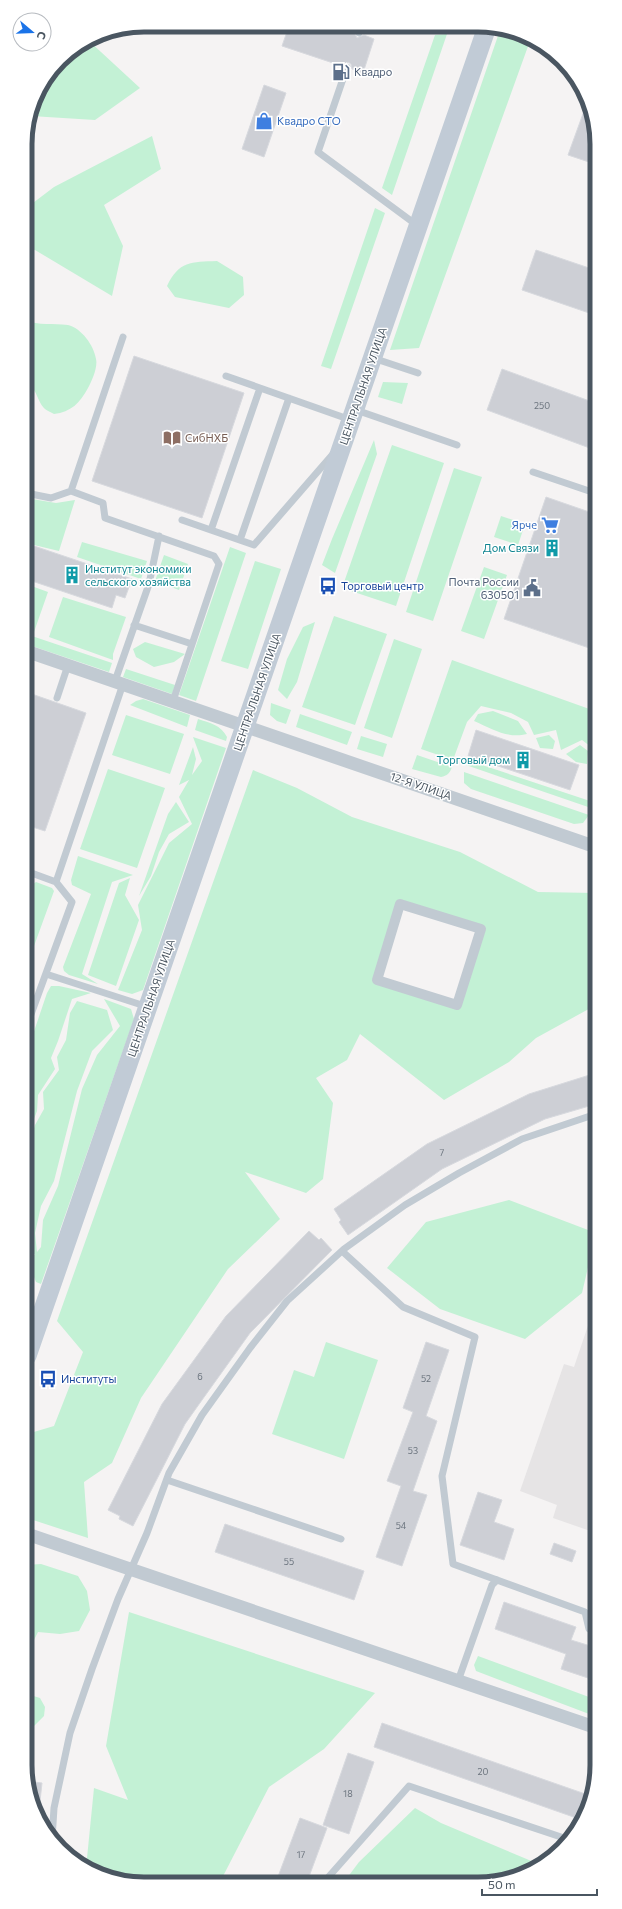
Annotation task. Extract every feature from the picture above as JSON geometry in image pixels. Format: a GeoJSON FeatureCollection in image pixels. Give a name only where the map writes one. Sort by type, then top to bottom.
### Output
{"type":"FeatureCollection","features":[{"type":"Feature","properties":{"kind":"main road","name":"ЦЕНТРАЛЬНАЯ УЛИЦА"},"geometry":{"type":"LineString","coordinates":[[32,1342],[485,32]]}},
{"type":"Feature","properties":{"kind":"street","name":"12-Я УЛИЦА"},"geometry":{"type":"LineString","coordinates":[[32,653],[590,845]]}},
{"type":"Feature","properties":{"kind":"street"},"geometry":{"type":"LineString","coordinates":[[400,904],[481,929],[457,1005],[377,980],[400,904]]}},
{"type":"Feature","properties":{"kind":"street"},"geometry":{"type":"LineString","coordinates":[[32,1536],[590,1726]]}},
{"type":"Feature","properties":{"kind":"lane"},"geometry":{"type":"LineString","coordinates":[[347,67],[318,152],[418,227]]}},
{"type":"Feature","properties":{"kind":"lane"},"geometry":{"type":"LineString","coordinates":[[71,491],[123,338]]}},
{"type":"Feature","properties":{"kind":"lane"},"geometry":{"type":"LineString","coordinates":[[373,358],[418,373]]}},
{"type":"Feature","properties":{"kind":"lane"},"geometry":{"type":"LineString","coordinates":[[226,376],[289,398],[353,415],[457,446]]}},
{"type":"Feature","properties":{"kind":"lane"},"geometry":{"type":"LineString","coordinates":[[211,530],[260,388]]}},
{"type":"Feature","properties":{"kind":"lane"},"geometry":{"type":"LineString","coordinates":[[240,540],[289,398]]}},
{"type":"Feature","properties":{"kind":"lane"},"geometry":{"type":"LineString","coordinates":[[182,520],[254,544],[344,440]]}},
{"type":"Feature","properties":{"kind":"lane"},"geometry":{"type":"LineString","coordinates":[[533,472],[590,491]]}},
{"type":"Feature","properties":{"kind":"lane"},"geometry":{"type":"LineString","coordinates":[[32,494],[51,498],[71,491],[103,503],[105,518],[214,556],[219,564],[173,701]]}},
{"type":"Feature","properties":{"kind":"lane"},"geometry":{"type":"LineString","coordinates":[[56,882],[119,683],[134,625],[149,584],[158,536]]}},
{"type":"Feature","properties":{"kind":"lane"},"geometry":{"type":"LineString","coordinates":[[134,625],[192,644]]}},
{"type":"Feature","properties":{"kind":"lane"},"geometry":{"type":"LineString","coordinates":[[57,698],[68,665]]}},
{"type":"Feature","properties":{"kind":"lane"},"geometry":{"type":"LineString","coordinates":[[32,873],[56,882],[72,902],[32,1012]]}},
{"type":"Feature","properties":{"kind":"lane"},"geometry":{"type":"LineString","coordinates":[[46,974],[148,1007]]}},
{"type":"Feature","properties":{"kind":"lane"},"geometry":{"type":"LineString","coordinates":[[53,1829],[54,1808],[70,1733],[94,1662],[167,1480],[202,1415],[250,1348],[287,1300],[342,1251],[405,1205],[515,1143],[590,1116]]}},
{"type":"Feature","properties":{"kind":"lane"},"geometry":{"type":"LineString","coordinates":[[342,1251],[403,1307],[475,1337],[442,1476],[453,1564],[585,1612],[590,1629]]}},
{"type":"Feature","properties":{"kind":"lane"},"geometry":{"type":"LineString","coordinates":[[167,1480],[341,1539]]}},
{"type":"Feature","properties":{"kind":"lane"},"geometry":{"type":"LineString","coordinates":[[458,1681],[492,1585],[496,1580]]}},
{"type":"Feature","properties":{"kind":"lane"},"geometry":{"type":"LineString","coordinates":[[328,1877],[409,1786],[563,1838]]}},
{"type":"Feature","properties":{"kind":"shaded area"},"geometry":{"type":"Polygon","coordinates":[[[590,1320],[590,1531],[553,1518],[557,1505],[520,1491],[564,1364],[574,1367],[590,1320]]]}},
{"type":"Feature","properties":{"kind":"green space"},"geometry":{"type":"Polygon","coordinates":[[[447,34],[392,195],[382,188],[435,35],[447,34]]]}},
{"type":"Feature","properties":{"kind":"green space"},"geometry":{"type":"Polygon","coordinates":[[[499,34],[521,40],[529,44],[419,348],[390,350],[499,34]]]}},
{"type":"Feature","properties":{"kind":"green space"},"geometry":{"type":"Polygon","coordinates":[[[93,45],[140,88],[95,120],[36,116],[40,101],[55,76],[76,55],[93,45]]]}},
{"type":"Feature","properties":{"kind":"green space"},"geometry":{"type":"Polygon","coordinates":[[[152,136],[161,169],[104,205],[123,246],[112,296],[32,249],[32,204],[54,187],[152,136]]]}},
{"type":"Feature","properties":{"kind":"green space"},"geometry":{"type":"Polygon","coordinates":[[[375,208],[385,213],[331,369],[321,366],[375,208]]]}},
{"type":"Feature","properties":{"kind":"green space"},"geometry":{"type":"Polygon","coordinates":[[[217,261],[243,277],[244,295],[229,308],[175,297],[167,286],[176,272],[187,264],[217,261]]]}},
{"type":"Feature","properties":{"kind":"green space"},"geometry":{"type":"Polygon","coordinates":[[[32,322],[68,325],[82,333],[93,348],[96,362],[91,382],[78,402],[70,409],[54,414],[42,406],[33,389],[32,322]]]}},
{"type":"Feature","properties":{"kind":"green space"},"geometry":{"type":"Polygon","coordinates":[[[383,382],[408,383],[402,404],[378,397],[383,382]]]}},
{"type":"Feature","properties":{"kind":"green space"},"geometry":{"type":"Polygon","coordinates":[[[374,440],[377,454],[335,573],[322,565],[374,440]]]}},
{"type":"Feature","properties":{"kind":"green space"},"geometry":{"type":"Polygon","coordinates":[[[392,445],[444,463],[396,606],[342,588],[392,445]]]}},
{"type":"Feature","properties":{"kind":"green space"},"geometry":{"type":"Polygon","coordinates":[[[454,468],[482,477],[433,621],[406,612],[454,468]]]}},
{"type":"Feature","properties":{"kind":"green space"},"geometry":{"type":"Polygon","coordinates":[[[32,499],[56,503],[75,500],[59,551],[34,545],[32,549],[32,499]]]}},
{"type":"Feature","properties":{"kind":"green space"},"geometry":{"type":"Polygon","coordinates":[[[501,516],[525,524],[518,545],[494,537],[501,516]]]}},
{"type":"Feature","properties":{"kind":"green space"},"geometry":{"type":"Polygon","coordinates":[[[82,542],[147,561],[141,579],[77,557],[82,542]]]}},
{"type":"Feature","properties":{"kind":"green space"},"geometry":{"type":"Polygon","coordinates":[[[230,547],[246,553],[196,701],[179,695],[230,547]]]}},
{"type":"Feature","properties":{"kind":"green space"},"geometry":{"type":"Polygon","coordinates":[[[164,555],[188,564],[179,590],[155,581],[164,555]]]}},
{"type":"Feature","properties":{"kind":"green space"},"geometry":{"type":"Polygon","coordinates":[[[255,561],[281,569],[248,669],[221,661],[255,561]]]}},
{"type":"Feature","properties":{"kind":"green space"},"geometry":{"type":"Polygon","coordinates":[[[484,567],[507,575],[484,639],[461,631],[484,567]]]}},
{"type":"Feature","properties":{"kind":"green space"},"geometry":{"type":"Polygon","coordinates":[[[32,586],[48,592],[34,632],[32,631],[32,586]]]}},
{"type":"Feature","properties":{"kind":"green space"},"geometry":{"type":"Polygon","coordinates":[[[63,597],[126,617],[113,654],[113,660],[49,637],[63,597]]]}},
{"type":"Feature","properties":{"kind":"green space"},"geometry":{"type":"Polygon","coordinates":[[[334,616],[387,634],[355,725],[302,707],[334,616]]]}},
{"type":"Feature","properties":{"kind":"green space"},"geometry":{"type":"Polygon","coordinates":[[[315,622],[297,682],[287,699],[278,690],[287,659],[303,627],[315,622]]]}},
{"type":"Feature","properties":{"kind":"green space"},"geometry":{"type":"Polygon","coordinates":[[[32,636],[112,663],[109,672],[32,646],[32,636]]]}},
{"type":"Feature","properties":{"kind":"green space"},"geometry":{"type":"Polygon","coordinates":[[[394,639],[422,649],[392,738],[364,728],[394,639]]]}},
{"type":"Feature","properties":{"kind":"green space"},"geometry":{"type":"Polygon","coordinates":[[[145,642],[185,654],[174,662],[154,667],[136,657],[133,649],[145,642]]]}},
{"type":"Feature","properties":{"kind":"green space"},"geometry":{"type":"Polygon","coordinates":[[[452,660],[590,709],[590,746],[582,740],[561,750],[556,730],[534,735],[528,722],[511,713],[481,706],[467,722],[453,760],[421,749],[452,660]]]}},
{"type":"Feature","properties":{"kind":"green space"},"geometry":{"type":"Polygon","coordinates":[[[126,669],[175,685],[172,694],[123,677],[126,669]]]}},
{"type":"Feature","properties":{"kind":"green space"},"geometry":{"type":"Polygon","coordinates":[[[143,699],[190,715],[187,727],[130,705],[143,699]]]}},
{"type":"Feature","properties":{"kind":"green space"},"geometry":{"type":"Polygon","coordinates":[[[271,703],[291,710],[286,724],[277,721],[270,715],[271,703]]]}},
{"type":"Feature","properties":{"kind":"green space"},"geometry":{"type":"Polygon","coordinates":[[[493,711],[518,721],[527,734],[507,734],[474,721],[478,714],[493,711]]]}},
{"type":"Feature","properties":{"kind":"green space"},"geometry":{"type":"Polygon","coordinates":[[[300,714],[352,732],[347,745],[296,727],[300,714]]]}},
{"type":"Feature","properties":{"kind":"green space"},"geometry":{"type":"Polygon","coordinates":[[[126,715],[184,734],[170,774],[112,755],[126,715]]]}},
{"type":"Feature","properties":{"kind":"green space"},"geometry":{"type":"Polygon","coordinates":[[[198,719],[211,723],[222,730],[227,737],[226,741],[195,730],[198,719]]]}},
{"type":"Feature","properties":{"kind":"green space"},"geometry":{"type":"Polygon","coordinates":[[[549,735],[555,741],[553,749],[540,748],[536,738],[549,735]]]}},
{"type":"Feature","properties":{"kind":"green space"},"geometry":{"type":"Polygon","coordinates":[[[361,736],[387,744],[383,757],[357,749],[361,736]]]}},
{"type":"Feature","properties":{"kind":"green space"},"geometry":{"type":"Polygon","coordinates":[[[193,737],[226,748],[143,990],[132,994],[118,990],[142,930],[138,905],[169,843],[192,824],[179,797],[189,780],[179,785],[193,747],[196,759],[192,775],[202,761],[193,737]]]}},
{"type":"Feature","properties":{"kind":"green space"},"geometry":{"type":"Polygon","coordinates":[[[580,745],[588,751],[587,764],[576,762],[566,754],[580,745]]]}},
{"type":"Feature","properties":{"kind":"green space"},"geometry":{"type":"Polygon","coordinates":[[[417,755],[452,767],[448,774],[441,777],[412,769],[417,755]]]}},
{"type":"Feature","properties":{"kind":"green space"},"geometry":{"type":"Polygon","coordinates":[[[467,760],[590,801],[590,808],[466,765],[467,760]]]}},
{"type":"Feature","properties":{"kind":"green space"},"geometry":{"type":"Polygon","coordinates":[[[108,769],[165,788],[137,868],[80,849],[108,769]]]}},
{"type":"Feature","properties":{"kind":"green space"},"geometry":{"type":"Polygon","coordinates":[[[253,770],[297,788],[352,817],[460,852],[538,892],[590,893],[590,1008],[536,1038],[509,1062],[444,1100],[360,1034],[347,1060],[316,1078],[333,1103],[323,1179],[306,1193],[245,1172],[280,1219],[228,1269],[141,1398],[112,1463],[84,1482],[88,1538],[32,1520],[32,1433],[54,1426],[83,1352],[57,1321],[253,770]],[[400,904],[377,980],[457,1005],[481,929],[400,904]]]}},
{"type":"Feature","properties":{"kind":"green space"},"geometry":{"type":"Polygon","coordinates":[[[464,772],[589,815],[583,823],[574,824],[471,789],[464,783],[464,772]]]}},
{"type":"Feature","properties":{"kind":"green space"},"geometry":{"type":"Polygon","coordinates":[[[176,802],[189,822],[169,834],[159,852],[151,876],[139,896],[168,814],[176,802]]]}},
{"type":"Feature","properties":{"kind":"green space"},"geometry":{"type":"Polygon","coordinates":[[[78,856],[133,875],[112,882],[82,974],[98,984],[69,975],[64,971],[63,967],[91,894],[72,885],[71,880],[78,856]]]}},
{"type":"Feature","properties":{"kind":"green space"},"geometry":{"type":"Polygon","coordinates":[[[130,878],[125,895],[139,920],[116,986],[88,975],[119,883],[130,878]]]}},
{"type":"Feature","properties":{"kind":"green space"},"geometry":{"type":"Polygon","coordinates":[[[36,882],[52,888],[54,891],[32,952],[32,887],[36,882]]]}},
{"type":"Feature","properties":{"kind":"green space"},"geometry":{"type":"Polygon","coordinates":[[[51,986],[59,986],[91,993],[72,999],[51,1058],[55,1069],[38,1095],[37,1111],[32,1124],[32,1037],[47,993],[51,986]]]}},
{"type":"Feature","properties":{"kind":"green space"},"geometry":{"type":"Polygon","coordinates":[[[104,999],[131,1009],[134,1019],[41,1284],[36,1282],[32,1272],[32,1257],[35,1254],[32,1256],[32,1135],[35,1125],[44,1109],[43,1092],[59,1070],[57,1057],[66,1040],[70,1013],[77,1001],[107,1010],[113,1030],[92,1051],[77,1091],[54,1181],[41,1206],[35,1233],[37,1252],[41,1247],[43,1220],[58,1186],[82,1089],[97,1055],[120,1026],[104,999]]]}},
{"type":"Feature","properties":{"kind":"green space"},"geometry":{"type":"Polygon","coordinates":[[[509,1200],[590,1231],[590,1259],[582,1293],[525,1339],[440,1309],[387,1268],[426,1222],[509,1200]]]}},
{"type":"Feature","properties":{"kind":"green space"},"geometry":{"type":"Polygon","coordinates":[[[326,1342],[378,1360],[344,1459],[272,1434],[294,1370],[314,1377],[326,1342]]]}},
{"type":"Feature","properties":{"kind":"green space"},"geometry":{"type":"Polygon","coordinates":[[[41,1564],[78,1576],[87,1591],[90,1610],[79,1631],[60,1634],[38,1632],[32,1644],[32,1565],[41,1564]]]}},
{"type":"Feature","properties":{"kind":"green space"},"geometry":{"type":"Polygon","coordinates":[[[129,1612],[375,1693],[324,1749],[269,1787],[223,1877],[129,1876],[108,1871],[87,1861],[94,1788],[128,1800],[106,1746],[129,1612]]]}},
{"type":"Feature","properties":{"kind":"green space"},"geometry":{"type":"Polygon","coordinates":[[[478,1656],[590,1697],[590,1714],[476,1671],[474,1665],[478,1656]]]}},
{"type":"Feature","properties":{"kind":"green space"},"geometry":{"type":"Polygon","coordinates":[[[32,1696],[40,1698],[45,1707],[44,1716],[32,1728],[32,1696]]]}},
{"type":"Feature","properties":{"kind":"green space"},"geometry":{"type":"Polygon","coordinates":[[[415,1808],[441,1823],[534,1862],[521,1869],[493,1876],[348,1877],[359,1862],[415,1808]]]}},
{"type":"Feature","properties":{"kind":"building"},"geometry":{"type":"Polygon","coordinates":[[[287,32],[354,32],[357,38],[364,35],[374,39],[363,73],[352,69],[351,64],[348,62],[342,66],[282,46],[287,32]]]}},
{"type":"Feature","properties":{"kind":"building","name":"Квадро СТО"},"geometry":{"type":"Polygon","coordinates":[[[264,85],[286,93],[264,157],[242,149],[264,85]]]}},
{"type":"Feature","properties":{"kind":"building"},"geometry":{"type":"Polygon","coordinates":[[[584,110],[590,136],[590,162],[568,155],[584,110]]]}},
{"type":"Feature","properties":{"kind":"building"},"geometry":{"type":"Polygon","coordinates":[[[536,250],[590,268],[590,313],[522,290],[536,250]]]}},
{"type":"Feature","properties":{"kind":"building","name":"СибНХБ"},"geometry":{"type":"Polygon","coordinates":[[[134,356],[244,393],[202,518],[92,481],[134,356]]]}},
{"type":"Feature","properties":{"kind":"building"},"geometry":{"type":"Polygon","coordinates":[[[502,369],[590,401],[590,448],[487,410],[502,369]]]}},
{"type":"Feature","properties":{"kind":"building","name":"Дом Связи"},"geometry":{"type":"Polygon","coordinates":[[[546,497],[590,512],[590,648],[504,619],[546,497]]]}},
{"type":"Feature","properties":{"kind":"building","name":"Институт экономики сельского хозяйства"},"geometry":{"type":"Polygon","coordinates":[[[34,546],[132,579],[125,598],[116,595],[112,608],[32,581],[32,552],[34,546]]]}},
{"type":"Feature","properties":{"kind":"building"},"geometry":{"type":"Polygon","coordinates":[[[32,694],[86,713],[45,831],[32,827],[32,694]]]}},
{"type":"Feature","properties":{"kind":"building","name":"Торговый дом"},"geometry":{"type":"Polygon","coordinates":[[[476,730],[579,765],[570,790],[468,756],[476,730]]]}},
{"type":"Feature","properties":{"kind":"building"},"geometry":{"type":"Polygon","coordinates":[[[590,1075],[590,1106],[545,1119],[442,1169],[348,1235],[339,1222],[341,1220],[334,1209],[427,1144],[529,1094],[590,1075]]]}},
{"type":"Feature","properties":{"kind":"building"},"geometry":{"type":"Polygon","coordinates":[[[309,1231],[319,1240],[321,1238],[332,1250],[250,1333],[185,1424],[133,1526],[119,1519],[120,1516],[108,1510],[162,1404],[226,1316],[309,1231]]]}},
{"type":"Feature","properties":{"kind":"building"},"geometry":{"type":"Polygon","coordinates":[[[426,1342],[449,1350],[426,1416],[437,1421],[413,1491],[427,1495],[402,1566],[376,1557],[401,1486],[387,1481],[413,1412],[403,1408],[426,1342]]]}},
{"type":"Feature","properties":{"kind":"building"},"geometry":{"type":"Polygon","coordinates":[[[478,1492],[502,1500],[494,1522],[514,1529],[504,1560],[460,1545],[478,1492]]]}},
{"type":"Feature","properties":{"kind":"building"},"geometry":{"type":"Polygon","coordinates":[[[225,1524],[364,1571],[354,1600],[215,1552],[225,1524]]]}},
{"type":"Feature","properties":{"kind":"building"},"geometry":{"type":"Polygon","coordinates":[[[554,1543],[576,1551],[572,1562],[550,1554],[554,1543]]]}},
{"type":"Feature","properties":{"kind":"building"},"geometry":{"type":"Polygon","coordinates":[[[504,1602],[576,1627],[571,1640],[590,1646],[590,1679],[561,1669],[566,1654],[495,1629],[504,1602]]]}},
{"type":"Feature","properties":{"kind":"building"},"geometry":{"type":"Polygon","coordinates":[[[382,1723],[586,1794],[582,1808],[576,1818],[374,1747],[382,1723]]]}},
{"type":"Feature","properties":{"kind":"building"},"geometry":{"type":"Polygon","coordinates":[[[348,1753],[374,1762],[349,1834],[323,1825],[348,1753]]]}},
{"type":"Feature","properties":{"kind":"building"},"geometry":{"type":"Polygon","coordinates":[[[33,1782],[42,1783],[40,1805],[33,1782]]]}},
{"type":"Feature","properties":{"kind":"building"},"geometry":{"type":"Polygon","coordinates":[[[300,1818],[327,1828],[309,1877],[278,1877],[300,1818]]]}},
{"type":"Feature","properties":{"kind":"place","name":"Квадро"},"geometry":{"type":"Point","coordinates":[341,72]}},
{"type":"Feature","properties":{"kind":"place","name":"Квадро СТО"},"geometry":{"type":"Point","coordinates":[264,121]}},
{"type":"Feature","properties":{"kind":"place","name":"СибНХБ"},"geometry":{"type":"Point","coordinates":[172,438]}},
{"type":"Feature","properties":{"kind":"place","name":"Ярче"},"geometry":{"type":"Point","coordinates":[550,525]}},
{"type":"Feature","properties":{"kind":"place","name":"Дом Связи"},"geometry":{"type":"Point","coordinates":[552,548]}},
{"type":"Feature","properties":{"kind":"place","name":"Институт экономики сельского хозяйства"},"geometry":{"type":"Point","coordinates":[72,575]}},
{"type":"Feature","properties":{"kind":"place","name":"Торговый центр"},"geometry":{"type":"Point","coordinates":[328,586]}},
{"type":"Feature","properties":{"kind":"place","name":"Почта России 630501"},"geometry":{"type":"Point","coordinates":[532,588]}},
{"type":"Feature","properties":{"kind":"place","name":"Торговый дом"},"geometry":{"type":"Point","coordinates":[523,760]}},
{"type":"Feature","properties":{"kind":"place","name":"Институты"},"geometry":{"type":"Point","coordinates":[48,1379]}}]}
